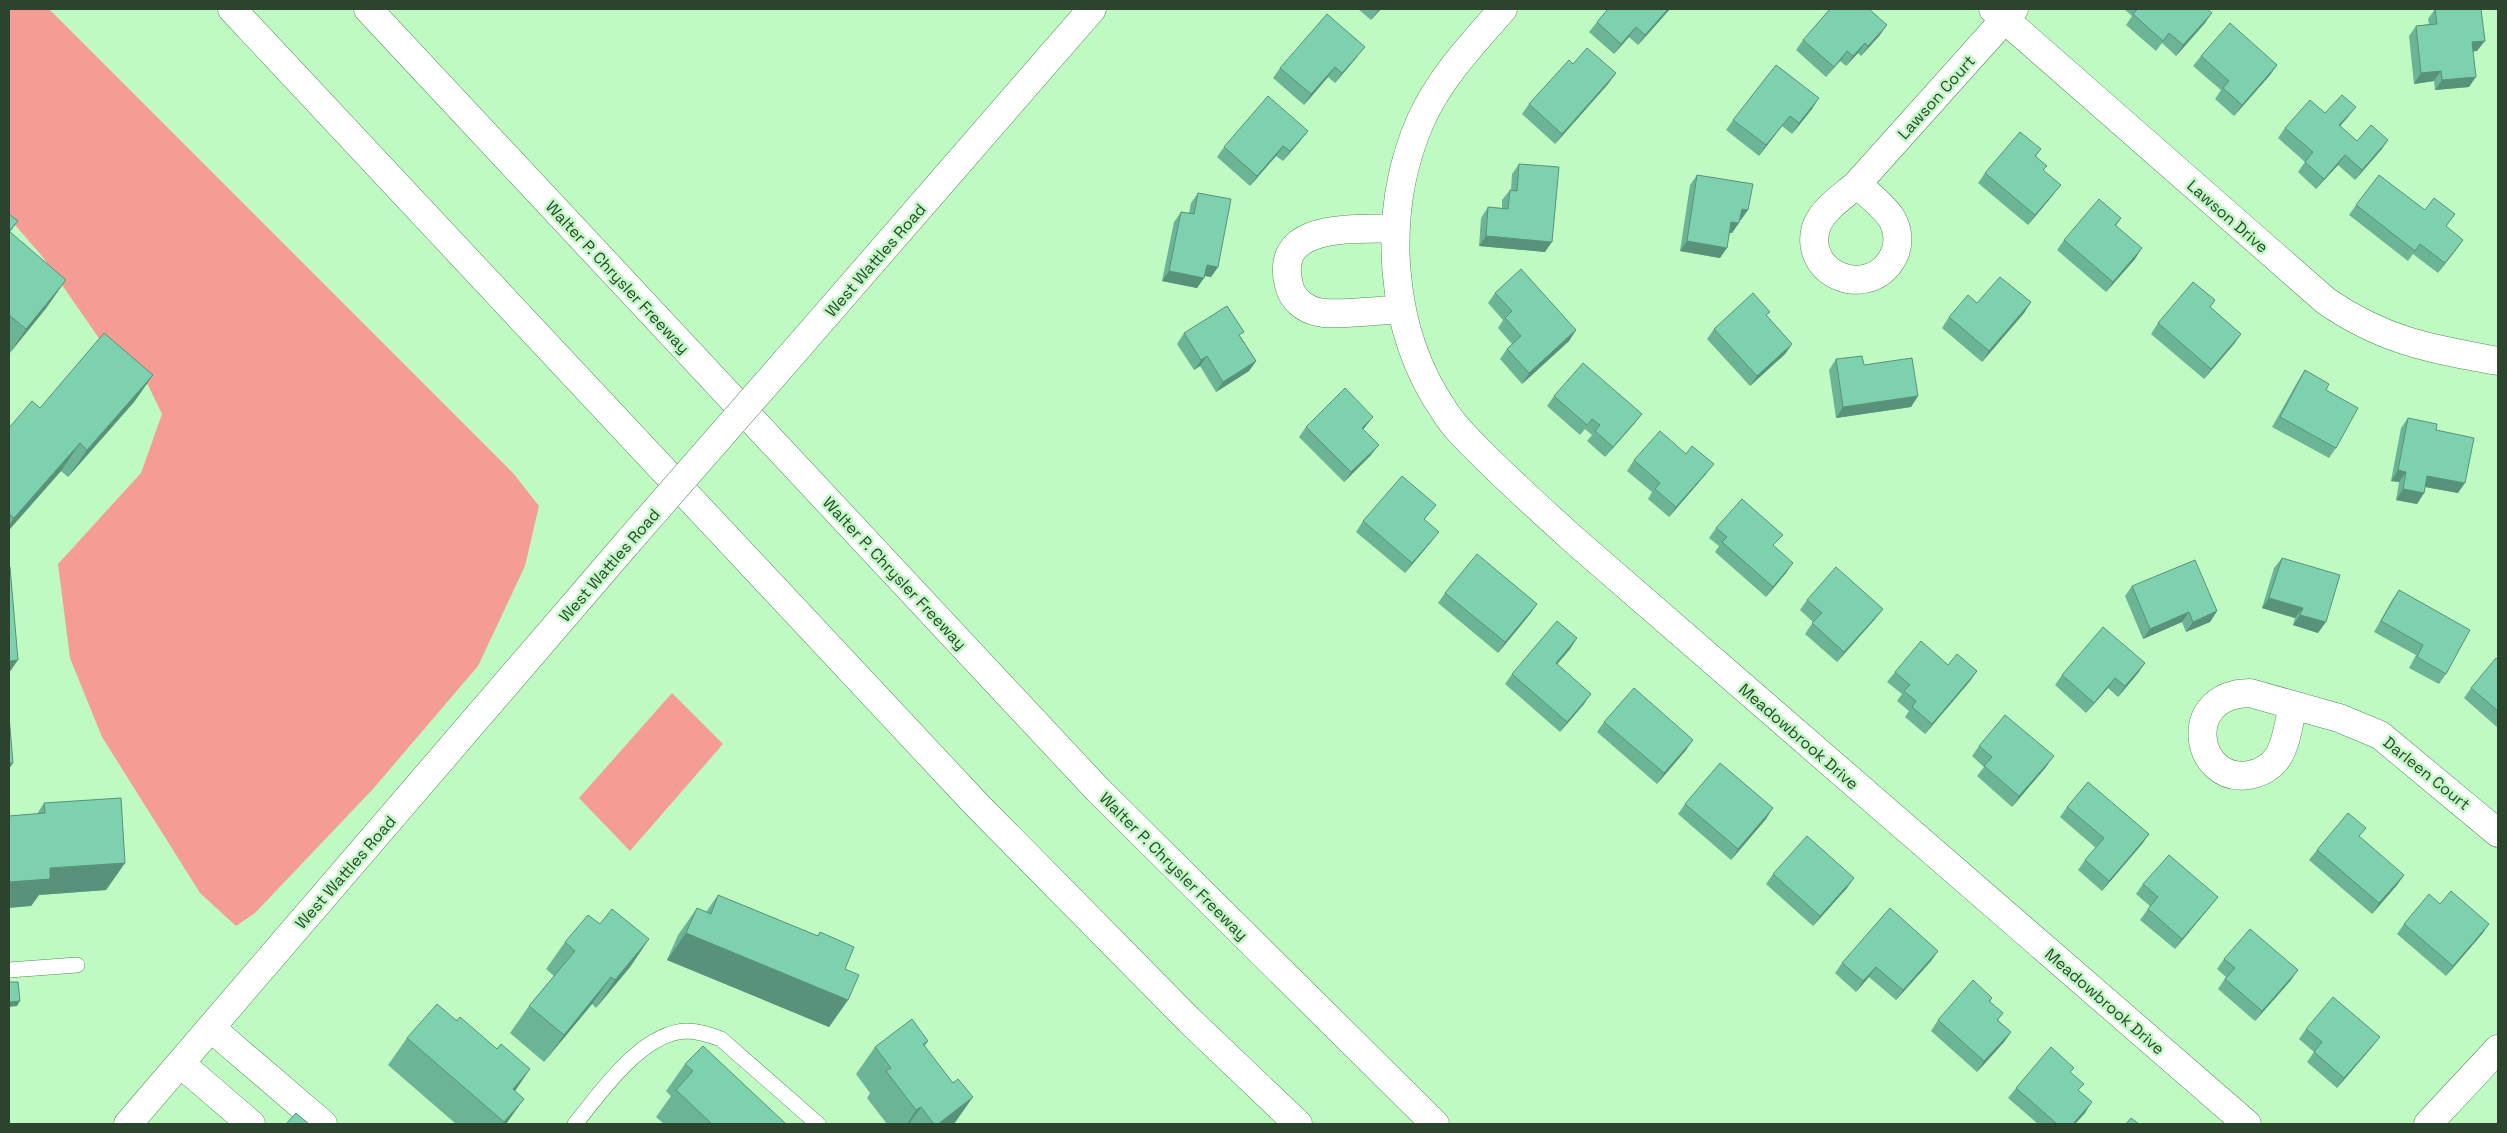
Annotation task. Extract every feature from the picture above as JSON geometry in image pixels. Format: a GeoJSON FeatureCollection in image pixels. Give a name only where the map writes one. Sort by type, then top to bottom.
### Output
{"type":"FeatureCollection","features":[{"type":"Feature","properties":{"kind":"main road"},"geometry":{"type":"LineString","coordinates":[[232,9],[976,804],[1189,1020],[1298,1124]]}},
{"type":"Feature","properties":{"kind":"main road","name":"Walter P. Chrysler Freeway"},"geometry":{"type":"LineString","coordinates":[[368,9],[1098,790],[1435,1124]]}},
{"type":"Feature","properties":{"kind":"main road","name":"West Wattles Road"},"geometry":{"type":"LineString","coordinates":[[128,1124],[628,542],[1092,9]]}},
{"type":"Feature","properties":{"kind":"main road","name":"Meadowbrook Drive"},"geometry":{"type":"LineString","coordinates":[[1503,9],[1452,70],[1421,121],[1409,151],[1402,182],[1396,228],[1396,271],[1402,309],[1414,351],[1432,393],[1460,432],[1510,483],[2247,1124]]}},
{"type":"Feature","properties":{"kind":"main road","name":"Lawson Court"},"geometry":{"type":"LineString","coordinates":[[1857,184],[2004,12]]}},
{"type":"Feature","properties":{"kind":"main road","name":"Lawson Drive"},"geometry":{"type":"LineString","coordinates":[[2004,12],[2326,301],[2348,316],[2390,337],[2441,351],[2498,361]]}},
{"type":"Feature","properties":{"kind":"main road"},"geometry":{"type":"LineString","coordinates":[[1396,228],[1319,232],[1295,246],[1288,259],[1286,273],[1289,287],[1296,299],[1305,307],[1319,313],[1402,309]]}},
{"type":"Feature","properties":{"kind":"main road","name":"Darleen Court"},"geometry":{"type":"LineString","coordinates":[[2292,705],[2340,718],[2380,735],[2498,833]]}},
{"type":"Feature","properties":{"kind":"main road"},"geometry":{"type":"LineString","coordinates":[[212,1028],[323,1124]]}},
{"type":"Feature","properties":{"kind":"main road"},"geometry":{"type":"LineString","coordinates":[[2428,1124],[2498,1049]]}},
{"type":"Feature","properties":{"kind":"main road"},"geometry":{"type":"LineString","coordinates":[[181,1064],[251,1124]]}},
{"type":"Feature","properties":{"kind":"lane"},"geometry":{"type":"LineString","coordinates":[[9,970],[77,965]]}},
{"type":"Feature","properties":{"kind":"lane"},"geometry":{"type":"LineString","coordinates":[[575,1124],[633,1057],[666,1035],[687,1031],[705,1033],[721,1039],[818,1124]]}},
{"type":"Feature","properties":{"kind":"shaded area"},"geometry":{"type":"Polygon","coordinates":[[[9,9],[49,9],[513,473],[539,506],[525,566],[478,666],[373,789],[255,913],[236,926],[200,893],[102,737],[70,658],[58,564],[141,473],[162,414],[148,385],[105,347],[42,256],[9,218],[9,9]]]}},
{"type":"Feature","properties":{"kind":"shaded area"},"geometry":{"type":"Polygon","coordinates":[[[672,693],[723,744],[630,851],[579,798],[672,693]]]}},
{"type":"Feature","properties":{"kind":"building"},"geometry":{"type":"Polygon","coordinates":[[[1608,9],[1668,9],[1645,35],[1636,27],[1621,44],[1597,22],[1608,9]]]}},
{"type":"Feature","properties":{"kind":"building"},"geometry":{"type":"Polygon","coordinates":[[[1830,9],[1869,9],[1887,25],[1868,46],[1865,43],[1853,56],[1847,51],[1834,67],[1803,40],[1830,9]]]}},
{"type":"Feature","properties":{"kind":"building"},"geometry":{"type":"Polygon","coordinates":[[[2138,9],[2207,9],[2212,13],[2183,45],[2169,33],[2163,41],[2133,14],[2138,9]]]}},
{"type":"Feature","properties":{"kind":"building"},"geometry":{"type":"Polygon","coordinates":[[[2435,9],[2481,9],[2485,41],[2472,42],[2476,77],[2442,80],[2441,71],[2421,73],[2416,26],[2437,24],[2435,9]]]}},
{"type":"Feature","properties":{"kind":"building"},"geometry":{"type":"Polygon","coordinates":[[[1327,14],[1365,47],[1342,73],[1335,67],[1311,94],[1280,68],[1327,14]]]}},
{"type":"Feature","properties":{"kind":"building"},"geometry":{"type":"Polygon","coordinates":[[[2230,23],[2277,65],[2242,105],[2223,88],[2229,81],[2201,56],[2230,23]]]}},
{"type":"Feature","properties":{"kind":"building"},"geometry":{"type":"Polygon","coordinates":[[[1587,48],[1616,73],[1562,134],[1529,104],[1569,60],[1573,64],[1587,48]]]}},
{"type":"Feature","properties":{"kind":"building"},"geometry":{"type":"Polygon","coordinates":[[[1776,65],[1819,98],[1799,123],[1790,116],[1766,145],[1733,120],[1776,65]]]}},
{"type":"Feature","properties":{"kind":"building"},"geometry":{"type":"Polygon","coordinates":[[[2342,95],[2356,107],[2339,125],[2357,141],[2371,125],[2388,140],[2362,170],[2345,155],[2324,179],[2305,162],[2313,152],[2285,128],[2310,100],[2325,113],[2342,95]]]}},
{"type":"Feature","properties":{"kind":"building"},"geometry":{"type":"Polygon","coordinates":[[[1268,96],[1308,131],[1290,151],[1283,146],[1257,176],[1224,147],[1268,96]]]}},
{"type":"Feature","properties":{"kind":"building"},"geometry":{"type":"Polygon","coordinates":[[[2020,132],[2041,149],[2035,156],[2047,166],[2043,170],[2061,185],[2035,215],[1985,173],[2020,132]]]}},
{"type":"Feature","properties":{"kind":"building"},"geometry":{"type":"Polygon","coordinates":[[[1519,164],[1559,167],[1552,242],[1486,236],[1488,207],[1508,209],[1510,190],[1517,191],[1519,164]]]}},
{"type":"Feature","properties":{"kind":"building"},"geometry":{"type":"Polygon","coordinates":[[[1697,175],[1753,184],[1748,210],[1742,209],[1739,223],[1731,222],[1727,248],[1687,241],[1697,175]]]}},
{"type":"Feature","properties":{"kind":"building"},"geometry":{"type":"Polygon","coordinates":[[[2379,175],[2425,210],[2434,198],[2455,214],[2446,226],[2463,240],[2445,263],[2420,244],[2415,251],[2356,205],[2379,175]]]}},
{"type":"Feature","properties":{"kind":"building"},"geometry":{"type":"Polygon","coordinates":[[[1198,193],[1231,199],[1218,267],[1207,265],[1204,278],[1169,271],[1181,212],[1194,214],[1198,193]]]}},
{"type":"Feature","properties":{"kind":"building"},"geometry":{"type":"Polygon","coordinates":[[[2099,199],[2121,218],[2115,225],[2142,248],[2113,282],[2064,240],[2099,199]]]}},
{"type":"Feature","properties":{"kind":"building"},"geometry":{"type":"Polygon","coordinates":[[[9,214],[18,221],[9,231],[9,214]]]}},
{"type":"Feature","properties":{"kind":"building"},"geometry":{"type":"Polygon","coordinates":[[[9,231],[66,280],[26,329],[9,315],[9,231]]]}},
{"type":"Feature","properties":{"kind":"building"},"geometry":{"type":"Polygon","coordinates":[[[1521,269],[1576,330],[1529,373],[1507,349],[1521,336],[1505,318],[1512,311],[1495,293],[1521,269]]]}},
{"type":"Feature","properties":{"kind":"building"},"geometry":{"type":"Polygon","coordinates":[[[2000,277],[2031,302],[1989,351],[1949,317],[1968,295],[1977,303],[2000,277]]]}},
{"type":"Feature","properties":{"kind":"building"},"geometry":{"type":"Polygon","coordinates":[[[2193,282],[2215,300],[2210,307],[2241,334],[2211,369],[2158,323],[2193,282]]]}},
{"type":"Feature","properties":{"kind":"building"},"geometry":{"type":"Polygon","coordinates":[[[1753,293],[1770,312],[1766,315],[1792,344],[1757,376],[1714,329],[1753,293]]]}},
{"type":"Feature","properties":{"kind":"building"},"geometry":{"type":"Polygon","coordinates":[[[1227,306],[1244,332],[1239,335],[1256,361],[1223,382],[1207,356],[1201,360],[1184,333],[1227,306]]]}},
{"type":"Feature","properties":{"kind":"building"},"geometry":{"type":"Polygon","coordinates":[[[104,333],[153,375],[87,450],[80,443],[14,518],[9,514],[9,428],[32,401],[40,408],[104,333]]]}},
{"type":"Feature","properties":{"kind":"building"},"geometry":{"type":"Polygon","coordinates":[[[1862,356],[1864,365],[1912,358],[1918,396],[1843,407],[1836,359],[1862,356]]]}},
{"type":"Feature","properties":{"kind":"building"},"geometry":{"type":"Polygon","coordinates":[[[1583,363],[1642,414],[1613,447],[1595,431],[1600,425],[1592,419],[1587,425],[1554,396],[1583,363]]]}},
{"type":"Feature","properties":{"kind":"building"},"geometry":{"type":"Polygon","coordinates":[[[2305,370],[2329,384],[2326,390],[2358,408],[2336,448],[2280,417],[2305,370]]]}},
{"type":"Feature","properties":{"kind":"building"},"geometry":{"type":"Polygon","coordinates":[[[1345,388],[1373,417],[1362,428],[1379,445],[1351,472],[1306,427],[1345,388]]]}},
{"type":"Feature","properties":{"kind":"building"},"geometry":{"type":"Polygon","coordinates":[[[2408,418],[2437,424],[2436,430],[2474,438],[2465,483],[2427,476],[2424,493],[2403,489],[2406,472],[2398,470],[2408,418]]]}},
{"type":"Feature","properties":{"kind":"building"},"geometry":{"type":"Polygon","coordinates":[[[1660,431],[1686,454],[1692,446],[1714,464],[1676,507],[1655,489],[1660,483],[1634,460],[1660,431]]]}},
{"type":"Feature","properties":{"kind":"building"},"geometry":{"type":"Polygon","coordinates":[[[1402,476],[1436,505],[1424,519],[1439,532],[1412,563],[1363,521],[1402,476]]]}},
{"type":"Feature","properties":{"kind":"building"},"geometry":{"type":"Polygon","coordinates":[[[1742,499],[1783,535],[1773,545],[1793,563],[1773,587],[1722,542],[1727,537],[1716,528],[1742,499]]]}},
{"type":"Feature","properties":{"kind":"building"},"geometry":{"type":"Polygon","coordinates":[[[1477,554],[1537,604],[1505,642],[1445,593],[1477,554]]]}},
{"type":"Feature","properties":{"kind":"building"},"geometry":{"type":"Polygon","coordinates":[[[2282,558],[2340,575],[2326,622],[2300,615],[2303,608],[2269,598],[2282,558]]]}},
{"type":"Feature","properties":{"kind":"building"},"geometry":{"type":"Polygon","coordinates":[[[2195,560],[2217,611],[2193,622],[2189,612],[2150,629],[2132,586],[2195,560]]]}},
{"type":"Feature","properties":{"kind":"building"},"geometry":{"type":"Polygon","coordinates":[[[9,567],[18,660],[9,661],[9,567]]]}},
{"type":"Feature","properties":{"kind":"building"},"geometry":{"type":"Polygon","coordinates":[[[1836,567],[1883,609],[1844,652],[1812,623],[1822,613],[1807,600],[1836,567]]]}},
{"type":"Feature","properties":{"kind":"building"},"geometry":{"type":"Polygon","coordinates":[[[2399,590],[2470,630],[2446,674],[2417,657],[2423,645],[2381,621],[2399,590]]]}},
{"type":"Feature","properties":{"kind":"building"},"geometry":{"type":"Polygon","coordinates":[[[1557,621],[1577,638],[1556,663],[1591,694],[1567,722],[1512,674],[1557,621]]]}},
{"type":"Feature","properties":{"kind":"building"},"geometry":{"type":"Polygon","coordinates":[[[2103,627],[2145,663],[2125,686],[2115,678],[2094,703],[2062,675],[2103,627]]]}},
{"type":"Feature","properties":{"kind":"building"},"geometry":{"type":"Polygon","coordinates":[[[1921,641],[1948,665],[1957,654],[1977,671],[1932,724],[1912,707],[1916,701],[1904,691],[1910,685],[1895,672],[1921,641]]]}},
{"type":"Feature","properties":{"kind":"building"},"geometry":{"type":"Polygon","coordinates":[[[2496,658],[2498,660],[2498,711],[2471,688],[2496,658]]]}},
{"type":"Feature","properties":{"kind":"building"},"geometry":{"type":"Polygon","coordinates":[[[1634,688],[1693,740],[1664,773],[1604,722],[1634,688]]]}},
{"type":"Feature","properties":{"kind":"building"},"geometry":{"type":"Polygon","coordinates":[[[2005,715],[2054,756],[2019,796],[1984,766],[1992,757],[1979,746],[2005,715]]]}},
{"type":"Feature","properties":{"kind":"building"},"geometry":{"type":"Polygon","coordinates":[[[9,716],[13,763],[9,763],[9,716]]]}},
{"type":"Feature","properties":{"kind":"building"},"geometry":{"type":"Polygon","coordinates":[[[1720,763],[1773,808],[1738,849],[1685,804],[1720,763]]]}},
{"type":"Feature","properties":{"kind":"building"},"geometry":{"type":"Polygon","coordinates":[[[2088,782],[2149,834],[2109,881],[2085,860],[2104,838],[2067,807],[2088,782]]]}},
{"type":"Feature","properties":{"kind":"building"},"geometry":{"type":"Polygon","coordinates":[[[121,798],[125,863],[50,868],[50,879],[9,882],[9,816],[45,813],[44,803],[121,798]]]}},
{"type":"Feature","properties":{"kind":"building"},"geometry":{"type":"Polygon","coordinates":[[[2348,813],[2366,828],[2359,836],[2404,875],[2379,903],[2317,850],[2348,813]]]}},
{"type":"Feature","properties":{"kind":"building"},"geometry":{"type":"Polygon","coordinates":[[[1807,836],[1854,878],[1820,916],[1773,874],[1807,836]]]}},
{"type":"Feature","properties":{"kind":"building"},"geometry":{"type":"Polygon","coordinates":[[[2169,855],[2218,897],[2182,939],[2148,909],[2158,897],[2143,884],[2169,855]]]}},
{"type":"Feature","properties":{"kind":"building"},"geometry":{"type":"Polygon","coordinates":[[[2451,891],[2489,924],[2453,966],[2404,924],[2429,894],[2440,904],[2451,891]]]}},
{"type":"Feature","properties":{"kind":"building"},"geometry":{"type":"Polygon","coordinates":[[[718,895],[818,936],[820,932],[854,947],[845,969],[859,975],[848,1000],[686,933],[697,908],[711,914],[718,895]]]}},
{"type":"Feature","properties":{"kind":"building"},"geometry":{"type":"Polygon","coordinates":[[[1890,908],[1938,951],[1903,990],[1876,967],[1863,981],[1842,963],[1890,908]]]}},
{"type":"Feature","properties":{"kind":"building"},"geometry":{"type":"Polygon","coordinates":[[[612,909],[649,939],[615,980],[611,977],[564,1035],[529,1006],[575,951],[565,942],[588,915],[600,924],[612,909]]]}},
{"type":"Feature","properties":{"kind":"building"},"geometry":{"type":"Polygon","coordinates":[[[2250,929],[2298,970],[2262,1011],[2225,979],[2235,968],[2224,959],[2250,929]]]}},
{"type":"Feature","properties":{"kind":"building"},"geometry":{"type":"Polygon","coordinates":[[[1973,980],[1992,998],[1989,1001],[2003,1013],[1997,1020],[2011,1032],[1984,1061],[1938,1020],[1973,980]]]}},
{"type":"Feature","properties":{"kind":"building"},"geometry":{"type":"Polygon","coordinates":[[[9,982],[18,982],[20,1001],[9,1002],[9,982]]]}},
{"type":"Feature","properties":{"kind":"building"},"geometry":{"type":"Polygon","coordinates":[[[2333,997],[2380,1037],[2344,1078],[2314,1052],[2322,1042],[2306,1029],[2333,997]]]}},
{"type":"Feature","properties":{"kind":"building"},"geometry":{"type":"Polygon","coordinates":[[[437,1004],[457,1021],[460,1017],[497,1049],[501,1044],[530,1069],[513,1089],[524,1099],[504,1122],[407,1038],[437,1004]]]}},
{"type":"Feature","properties":{"kind":"building"},"geometry":{"type":"Polygon","coordinates":[[[912,1019],[928,1041],[923,1044],[953,1083],[958,1079],[973,1097],[938,1124],[934,1124],[921,1107],[916,1110],[886,1071],[891,1068],[875,1047],[912,1019]]]}},
{"type":"Feature","properties":{"kind":"building"},"geometry":{"type":"Polygon","coordinates":[[[703,1046],[786,1124],[712,1124],[676,1090],[693,1071],[685,1064],[703,1046]]]}},
{"type":"Feature","properties":{"kind":"building"},"geometry":{"type":"Polygon","coordinates":[[[2051,1047],[2074,1068],[2070,1072],[2084,1084],[2078,1090],[2092,1102],[2073,1124],[2057,1124],[2016,1088],[2051,1047]]]}},
{"type":"Feature","properties":{"kind":"building"},"geometry":{"type":"Polygon","coordinates":[[[296,1113],[309,1124],[286,1124],[296,1113]]]}},
{"type":"Feature","properties":{"kind":"building"},"geometry":{"type":"Polygon","coordinates":[[[2131,1118],[2139,1124],[2126,1124],[2131,1118]]]}}]}
